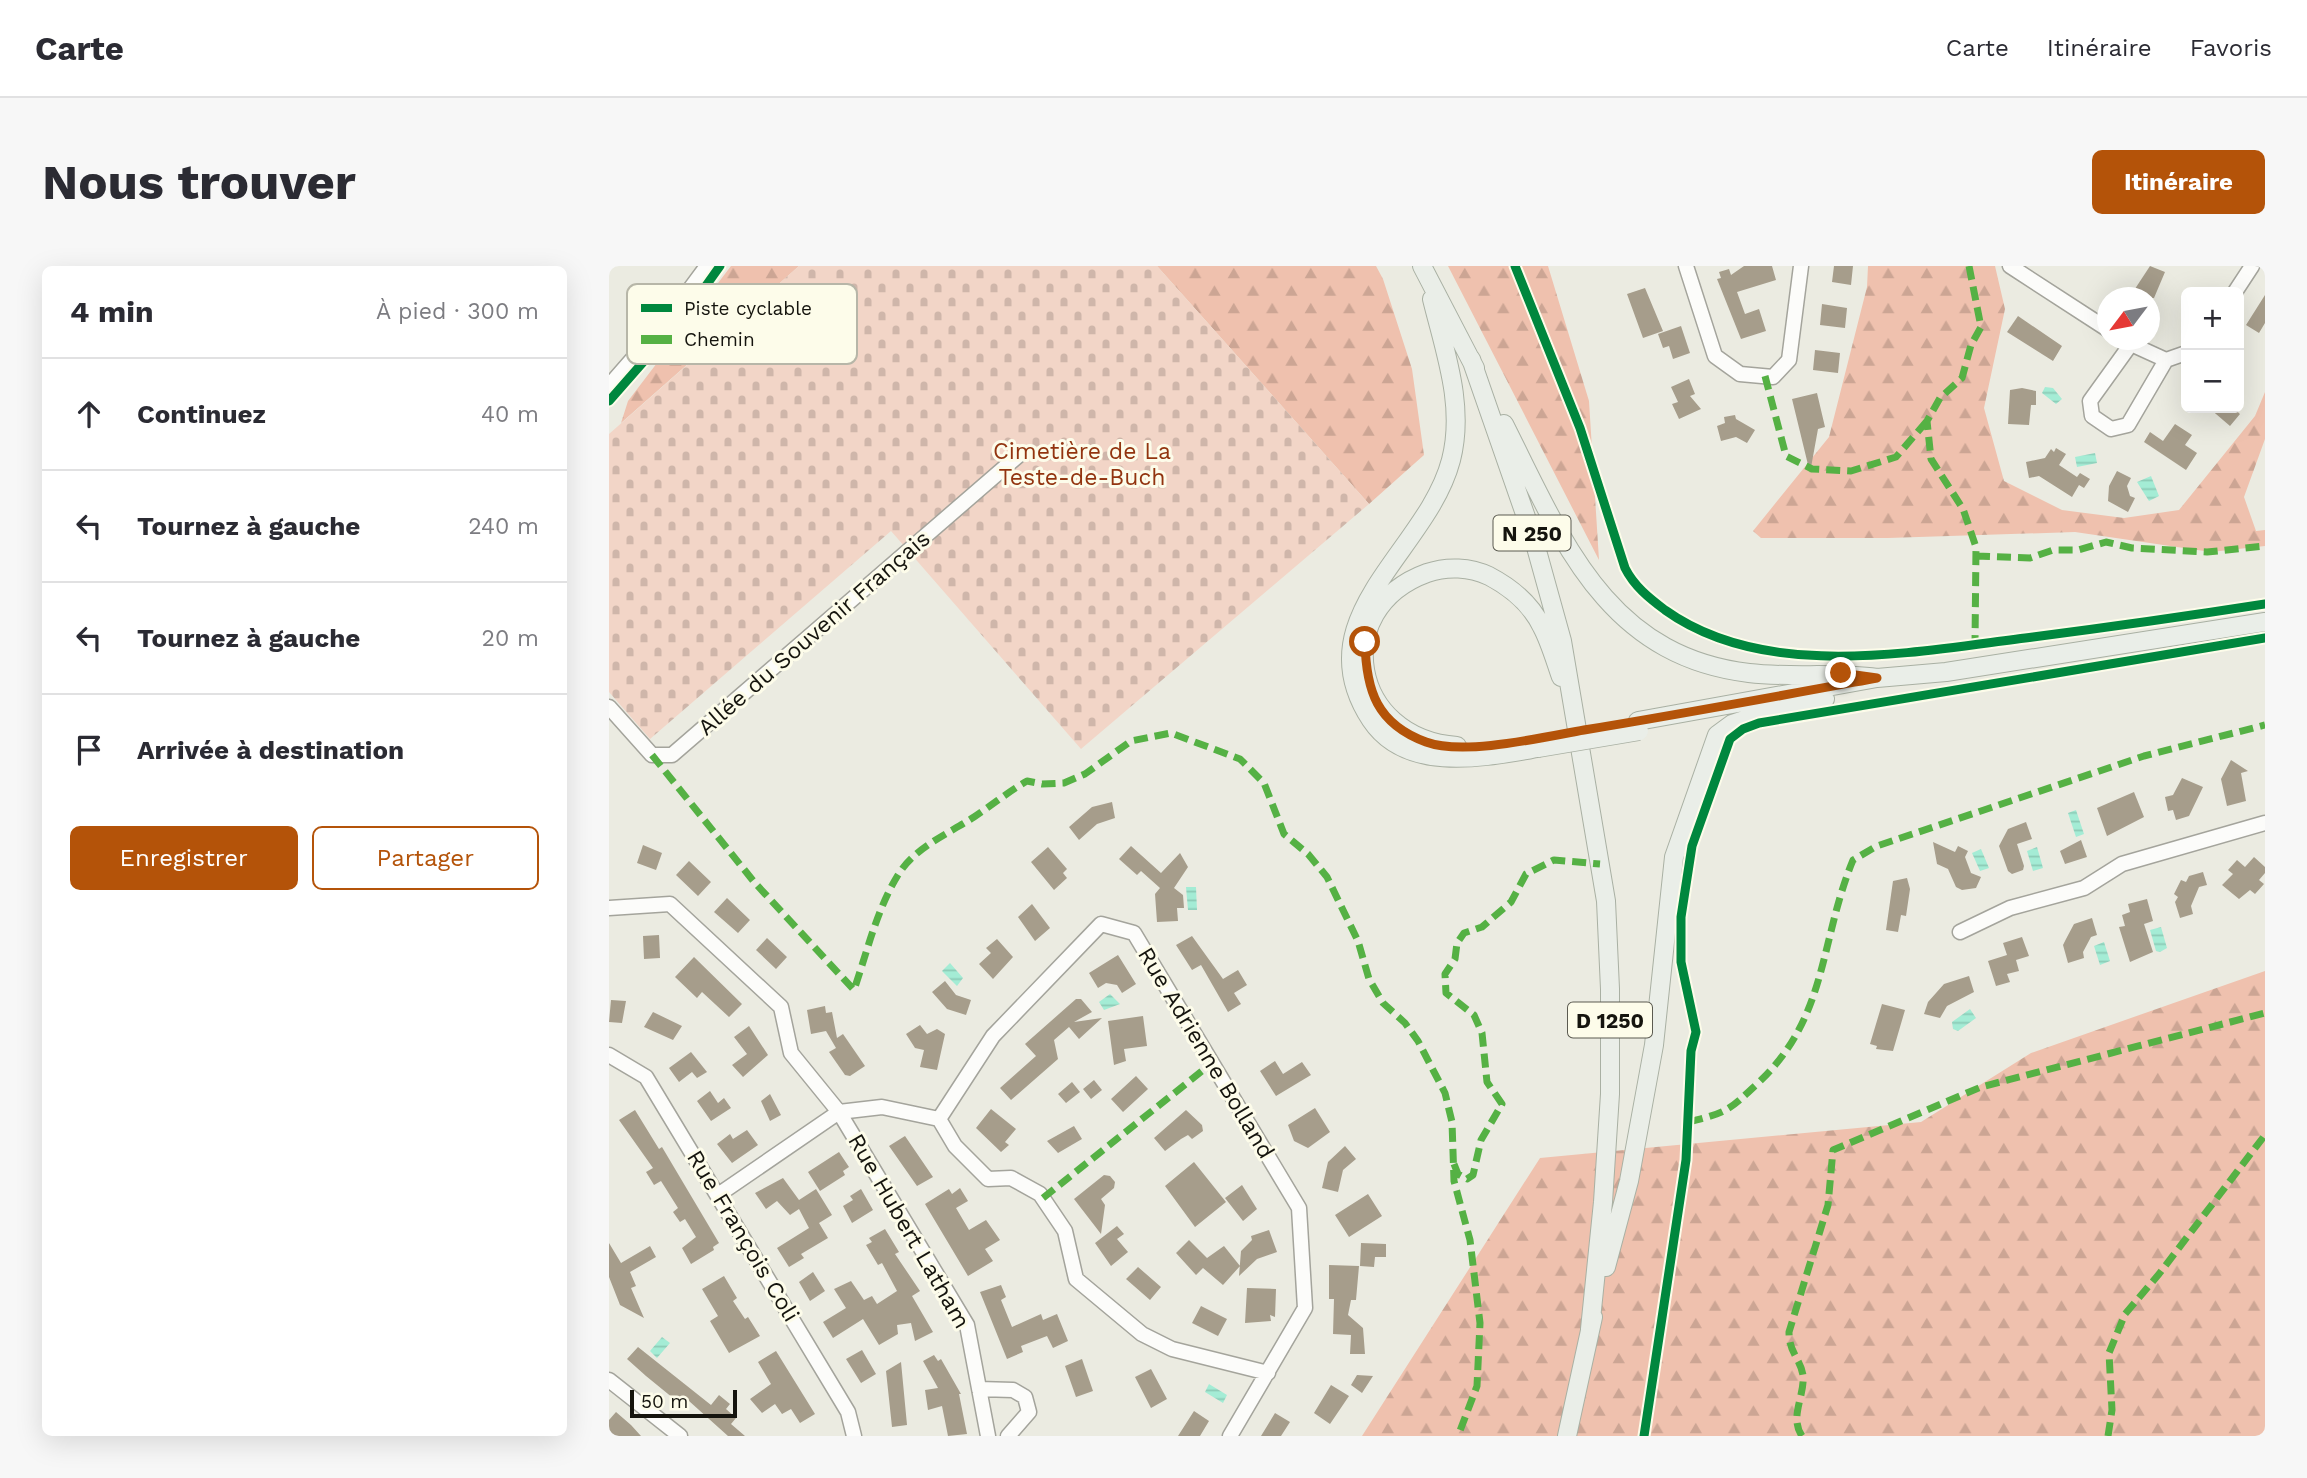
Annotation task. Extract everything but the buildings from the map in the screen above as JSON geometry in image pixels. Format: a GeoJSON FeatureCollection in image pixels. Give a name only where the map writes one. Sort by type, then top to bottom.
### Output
{"type":"FeatureCollection","features":[{"type":"Feature","properties":{"kind":"main road","name":"N 250"},"geometry":{"type":"LineString","coordinates":[[1424,269],[1471,359],[1534,540],[1562,641],[1575,713]]}},
{"type":"Feature","properties":{"kind":"main road"},"geometry":{"type":"LineString","coordinates":[[1424,269],[1457,406],[1453,450],[1436,500],[1385,571],[1357,620],[1350,663],[1357,693],[1375,726],[1406,748],[1424,755],[1454,758],[1638,726],[1877,678],[1946,672]]}},
{"type":"Feature","properties":{"kind":"main road"},"geometry":{"type":"LineString","coordinates":[[1471,359],[1555,530],[1588,580],[1624,620],[1698,661],[1747,673],[1798,676],[1841,673],[1877,678]]}},
{"type":"Feature","properties":{"kind":"main road"},"geometry":{"type":"LineString","coordinates":[[1538,743],[1455,746],[1429,743],[1405,732],[1386,717],[1372,695],[1366,673],[1367,635],[1384,601],[1412,579],[1437,569],[1478,571],[1501,582],[1524,601],[1541,625],[1575,713]]}},
{"type":"Feature","properties":{"kind":"main road"},"geometry":{"type":"LineString","coordinates":[[1590,1329],[1629,1181],[1654,1045],[1674,857],[1717,735],[1732,724],[1768,712],[1946,672],[2265,622]]}},
{"type":"Feature","properties":{"kind":"main road"},"geometry":{"type":"LineString","coordinates":[[1638,726],[1768,712]]}},
{"type":"Feature","properties":{"kind":"main road","name":"D 1250"},"geometry":{"type":"LineString","coordinates":[[1567,1436],[1590,1329],[1606,1161],[1610,989],[1606,901],[1575,713]]}},
{"type":"Feature","properties":{"kind":"street"},"geometry":{"type":"LineString","coordinates":[[694,284],[707,266]]}},
{"type":"Feature","properties":{"kind":"street"},"geometry":{"type":"LineString","coordinates":[[1686,266],[1715,356],[1740,374],[1773,377],[1789,360],[1801,266]]}},
{"type":"Feature","properties":{"kind":"street"},"geometry":{"type":"LineString","coordinates":[[2010,266],[2097,322]]}},
{"type":"Feature","properties":{"kind":"street"},"geometry":{"type":"LineString","coordinates":[[2238,287],[2252,266]]}},
{"type":"Feature","properties":{"kind":"street"},"geometry":{"type":"LineString","coordinates":[[2122,350],[2090,401],[2092,416],[2111,429],[2128,425],[2166,360],[2181,355]]}},
{"type":"Feature","properties":{"kind":"street"},"geometry":{"type":"LineString","coordinates":[[2144,350],[2166,360]]}},
{"type":"Feature","properties":{"kind":"street"},"geometry":{"type":"LineString","coordinates":[[609,386],[628,364]]}},
{"type":"Feature","properties":{"kind":"street","name":"Allée du Souvenir Français"},"geometry":{"type":"LineString","coordinates":[[609,707],[652,755],[672,755],[1019,455]]}},
{"type":"Feature","properties":{"kind":"street"},"geometry":{"type":"LineString","coordinates":[[1960,932],[2010,908],[2084,888],[2122,864],[2265,823]]}},
{"type":"Feature","properties":{"kind":"street","name":"Rue Hubert Latham"},"geometry":{"type":"LineString","coordinates":[[609,908],[670,904],[781,1007],[791,1053],[839,1112],[967,1325],[988,1436]]}},
{"type":"Feature","properties":{"kind":"street","name":"Rue Adrienne Bolland"},"geometry":{"type":"LineString","coordinates":[[939,1119],[993,1036],[1101,923],[1134,933],[1299,1208],[1305,1308],[1230,1436]]}},
{"type":"Feature","properties":{"kind":"street","name":"Rue François Coli"},"geometry":{"type":"LineString","coordinates":[[609,1055],[646,1077],[848,1412],[854,1436]]}},
{"type":"Feature","properties":{"kind":"street"},"geometry":{"type":"LineString","coordinates":[[718,1195],[839,1112],[882,1107],[939,1119],[955,1146],[988,1180],[1011,1178],[1040,1194],[1065,1231],[1076,1279],[1142,1334],[1172,1349],[1268,1373]]}},
{"type":"Feature","properties":{"kind":"street"},"geometry":{"type":"LineString","coordinates":[[609,1380],[680,1436]]}},
{"type":"Feature","properties":{"kind":"street"},"geometry":{"type":"LineString","coordinates":[[979,1389],[1013,1390],[1024,1396],[1029,1412],[1008,1436]]}},
{"type":"Feature","properties":{"kind":"green space"},"geometry":{"type":"Polygon","coordinates":[[[731,266],[799,266],[779,284],[717,284],[731,266]]]}},
{"type":"Feature","properties":{"kind":"green space","name":"Cimetière de La Teste-de-Buch"},"geometry":{"type":"Polygon","coordinates":[[[799,266],[1157,266],[1369,504],[1081,749],[891,531],[650,739],[609,692],[609,434],[688,364],[857,364],[857,284],[779,284],[799,266]]]}},
{"type":"Feature","properties":{"kind":"green space"},"geometry":{"type":"Polygon","coordinates":[[[1157,266],[1376,266],[1383,279],[1412,369],[1424,455],[1369,504],[1157,266]]]}},
{"type":"Feature","properties":{"kind":"green space"},"geometry":{"type":"Polygon","coordinates":[[[1448,266],[1548,266],[1589,401],[1599,560],[1448,266]]]}},
{"type":"Feature","properties":{"kind":"green space"},"geometry":{"type":"Polygon","coordinates":[[[1868,266],[1995,266],[2005,309],[1984,408],[2004,481],[2062,510],[2124,518],[2179,510],[2255,416],[2265,392],[2265,439],[2244,497],[2256,531],[2265,530],[2265,546],[2211,552],[2075,532],[1888,538],[1761,538],[1753,531],[1829,437],[1867,287],[1868,266]]]}},
{"type":"Feature","properties":{"kind":"green space"},"geometry":{"type":"Polygon","coordinates":[[[656,364],[688,364],[621,423],[628,401],[656,364]]]}},
{"type":"Feature","properties":{"kind":"green space"},"geometry":{"type":"Polygon","coordinates":[[[2265,971],[2265,1436],[1362,1436],[1540,1158],[1921,1122],[2031,1053],[2265,971]]]}},
{"type":"Feature","properties":{"kind":"shaded area"},"geometry":{"type":"Polygon","coordinates":[[[2045,387],[2053,388],[2062,399],[2056,404],[2042,393],[2045,387]]]}},
{"type":"Feature","properties":{"kind":"shaded area"},"geometry":{"type":"Polygon","coordinates":[[[2095,453],[2097,463],[2077,467],[2075,457],[2095,453]]]}},
{"type":"Feature","properties":{"kind":"shaded area"},"geometry":{"type":"Polygon","coordinates":[[[2151,476],[2159,496],[2149,501],[2137,482],[2151,476]]]}},
{"type":"Feature","properties":{"kind":"shaded area"},"geometry":{"type":"Polygon","coordinates":[[[2076,810],[2084,834],[2076,837],[2068,813],[2076,810]]]}},
{"type":"Feature","properties":{"kind":"shaded area"},"geometry":{"type":"Polygon","coordinates":[[[2037,847],[2043,868],[2033,871],[2027,851],[2037,847]]]}},
{"type":"Feature","properties":{"kind":"shaded area"},"geometry":{"type":"Polygon","coordinates":[[[1981,849],[1989,868],[1980,871],[1972,853],[1981,849]]]}},
{"type":"Feature","properties":{"kind":"shaded area"},"geometry":{"type":"Polygon","coordinates":[[[1186,887],[1196,887],[1197,910],[1188,910],[1186,887]]]}},
{"type":"Feature","properties":{"kind":"shaded area"},"geometry":{"type":"Polygon","coordinates":[[[2161,927],[2167,948],[2160,952],[2156,951],[2150,930],[2161,927]]]}},
{"type":"Feature","properties":{"kind":"shaded area"},"geometry":{"type":"Polygon","coordinates":[[[2104,942],[2110,961],[2100,965],[2094,946],[2104,942]]]}},
{"type":"Feature","properties":{"kind":"shaded area"},"geometry":{"type":"Polygon","coordinates":[[[950,963],[963,978],[957,986],[942,971],[950,963]]]}},
{"type":"Feature","properties":{"kind":"shaded area"},"geometry":{"type":"Polygon","coordinates":[[[1110,994],[1120,1004],[1104,1010],[1099,1002],[1110,994]]]}},
{"type":"Feature","properties":{"kind":"shaded area"},"geometry":{"type":"Polygon","coordinates":[[[1970,1009],[1976,1018],[1958,1031],[1953,1029],[1952,1022],[1970,1009]]]}},
{"type":"Feature","properties":{"kind":"shaded area"},"geometry":{"type":"Polygon","coordinates":[[[662,1337],[670,1343],[657,1358],[650,1351],[662,1337]]]}},
{"type":"Feature","properties":{"kind":"shaded area"},"geometry":{"type":"Polygon","coordinates":[[[1209,1384],[1227,1395],[1223,1403],[1205,1392],[1209,1384]]]}},
{"type":"Feature","properties":{"kind":"marked path"},"geometry":{"type":"LineString","coordinates":[[1969,266],[1981,327],[1971,345],[1962,378],[1940,398],[1927,421],[1931,459],[1963,509],[1976,547],[1975,644]]}},
{"type":"Feature","properties":{"kind":"marked path"},"geometry":{"type":"LineString","coordinates":[[1765,376],[1786,456],[1812,469],[1851,471],[1896,457],[1927,421]]}},
{"type":"Feature","properties":{"kind":"marked path"},"geometry":{"type":"LineString","coordinates":[[1976,556],[2030,558],[2053,550],[2078,550],[2106,542],[2132,548],[2207,552],[2265,546]]}},
{"type":"Feature","properties":{"kind":"marked path"},"geometry":{"type":"LineString","coordinates":[[1689,1122],[1720,1113],[1740,1100],[1780,1059],[1797,1033],[1810,1006],[1853,860],[1877,846],[2144,756],[2265,725]]}},
{"type":"Feature","properties":{"kind":"marked path"},"geometry":{"type":"LineString","coordinates":[[652,755],[755,883],[854,990],[884,902],[905,865],[933,842],[1027,781],[1042,784],[1064,783],[1085,774],[1131,741],[1171,733],[1240,759],[1264,783],[1284,834],[1308,854],[1327,877],[1358,941],[1369,979],[1383,1003],[1405,1023],[1418,1041],[1445,1093],[1452,1122],[1454,1181],[1470,1240],[1480,1323],[1477,1386],[1458,1436]]}},
{"type":"Feature","properties":{"kind":"marked path"},"geometry":{"type":"LineString","coordinates":[[1454,1164],[1458,1174],[1467,1179],[1473,1175],[1481,1140],[1502,1104],[1487,1082],[1482,1033],[1474,1015],[1446,993],[1445,974],[1455,959],[1457,943],[1464,933],[1482,927],[1511,902],[1526,874],[1554,860],[1600,864]]}},
{"type":"Feature","properties":{"kind":"marked path"},"geometry":{"type":"LineString","coordinates":[[1802,1436],[1798,1429],[1797,1414],[1803,1375],[1791,1345],[1789,1332],[1828,1205],[1833,1150],[1981,1087],[2265,1013]]}},
{"type":"Feature","properties":{"kind":"marked path"},"geometry":{"type":"LineString","coordinates":[[1043,1198],[1212,1063]]}},
{"type":"Feature","properties":{"kind":"marked path"},"geometry":{"type":"LineString","coordinates":[[2108,1436],[2112,1410],[2109,1353],[2125,1314],[2159,1274],[2265,1135]]}},
{"type":"Feature","properties":{"kind":"cycle path"},"geometry":{"type":"LineString","coordinates":[[707,284],[720,266]]}},
{"type":"Feature","properties":{"kind":"cycle path"},"geometry":{"type":"LineString","coordinates":[[1515,266],[1580,428],[1625,568],[1637,586],[1653,601],[1705,633],[1749,647],[1796,654],[1893,654],[2265,604]]}},
{"type":"Feature","properties":{"kind":"cycle path"},"geometry":{"type":"LineString","coordinates":[[609,401],[641,364]]}},
{"type":"Feature","properties":{"kind":"cycle path"},"geometry":{"type":"LineString","coordinates":[[1644,1436],[1686,1160],[1691,1051],[1696,1032],[1681,962],[1681,917],[1692,846],[1730,739],[1743,729],[1759,723],[2265,638]]}},
{"type":"Feature","properties":{"kind":"route"},"geometry":{"type":"LineString","coordinates":[[1365,642],[1366,673],[1372,695],[1386,717],[1405,732],[1429,743],[1455,746],[1537,738],[1877,678],[1841,673]]}}]}
